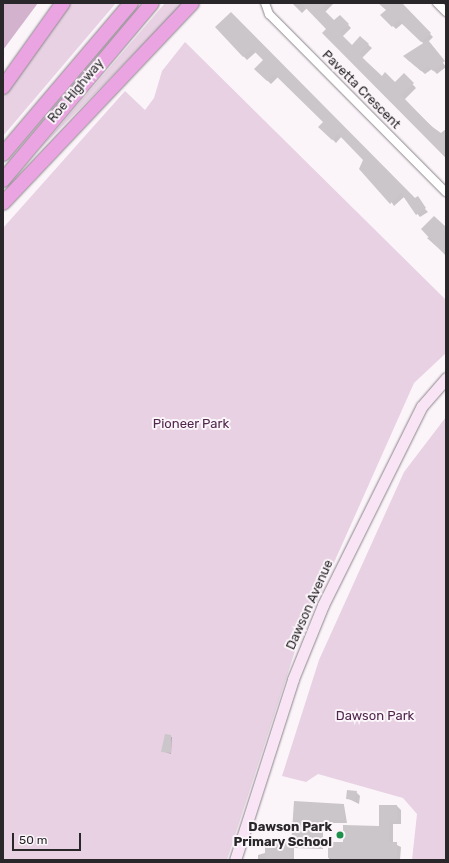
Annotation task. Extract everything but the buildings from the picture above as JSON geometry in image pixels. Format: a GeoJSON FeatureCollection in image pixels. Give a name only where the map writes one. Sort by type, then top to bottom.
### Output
{"type":"FeatureCollection","features":[{"type":"Feature","properties":{"kind":"highway"},"geometry":{"type":"LineString","coordinates":[[3,87],[63,3]]}},
{"type":"Feature","properties":{"kind":"highway","name":"Roe Highway"},"geometry":{"type":"LineString","coordinates":[[3,154],[131,3]]}},
{"type":"Feature","properties":{"kind":"highway","name":"Roe Highway"},"geometry":{"type":"LineString","coordinates":[[3,180],[152,3]]}},
{"type":"Feature","properties":{"kind":"highway"},"geometry":{"type":"LineString","coordinates":[[3,203],[192,3]]}},
{"type":"Feature","properties":{"kind":"main road","name":"Dawson Avenue"},"geometry":{"type":"LineString","coordinates":[[235,860],[293,679],[323,605],[422,406],[446,378]]}},
{"type":"Feature","properties":{"kind":"street","name":"Pavetta Crescent"},"geometry":{"type":"LineString","coordinates":[[265,3],[269,14],[446,192]]}},
{"type":"Feature","properties":{"kind":"street"},"geometry":{"type":"LineString","coordinates":[[437,3],[446,12]]}},
{"type":"Feature","properties":{"kind":"green space"},"geometry":{"type":"Polygon","coordinates":[[[68,3],[116,3],[3,136],[3,94],[68,3]]]}},
{"type":"Feature","properties":{"kind":"green space"},"geometry":{"type":"Polygon","coordinates":[[[165,3],[184,3],[39,150],[165,3]]]}},
{"type":"Feature","properties":{"kind":"green space","name":"Pioneer Park"},"geometry":{"type":"Polygon","coordinates":[[[185,42],[446,300],[446,353],[414,383],[296,648],[227,860],[3,860],[3,228],[125,91],[145,110],[154,98],[162,71],[185,42]]]}},
{"type":"Feature","properties":{"kind":"green space","name":"Dawson Park"},"geometry":{"type":"Polygon","coordinates":[[[446,417],[446,860],[412,860],[417,814],[403,798],[318,774],[306,782],[282,776],[319,660],[404,472],[446,417]]]}},
{"type":"Feature","properties":{"kind":"shaded area"},"geometry":{"type":"Polygon","coordinates":[[[3,3],[38,3],[3,50],[3,3]]]}},
{"type":"Feature","properties":{"kind":"place","name":"Dawson Park Primary School"},"geometry":{"type":"Point","coordinates":[340,835]}}]}
